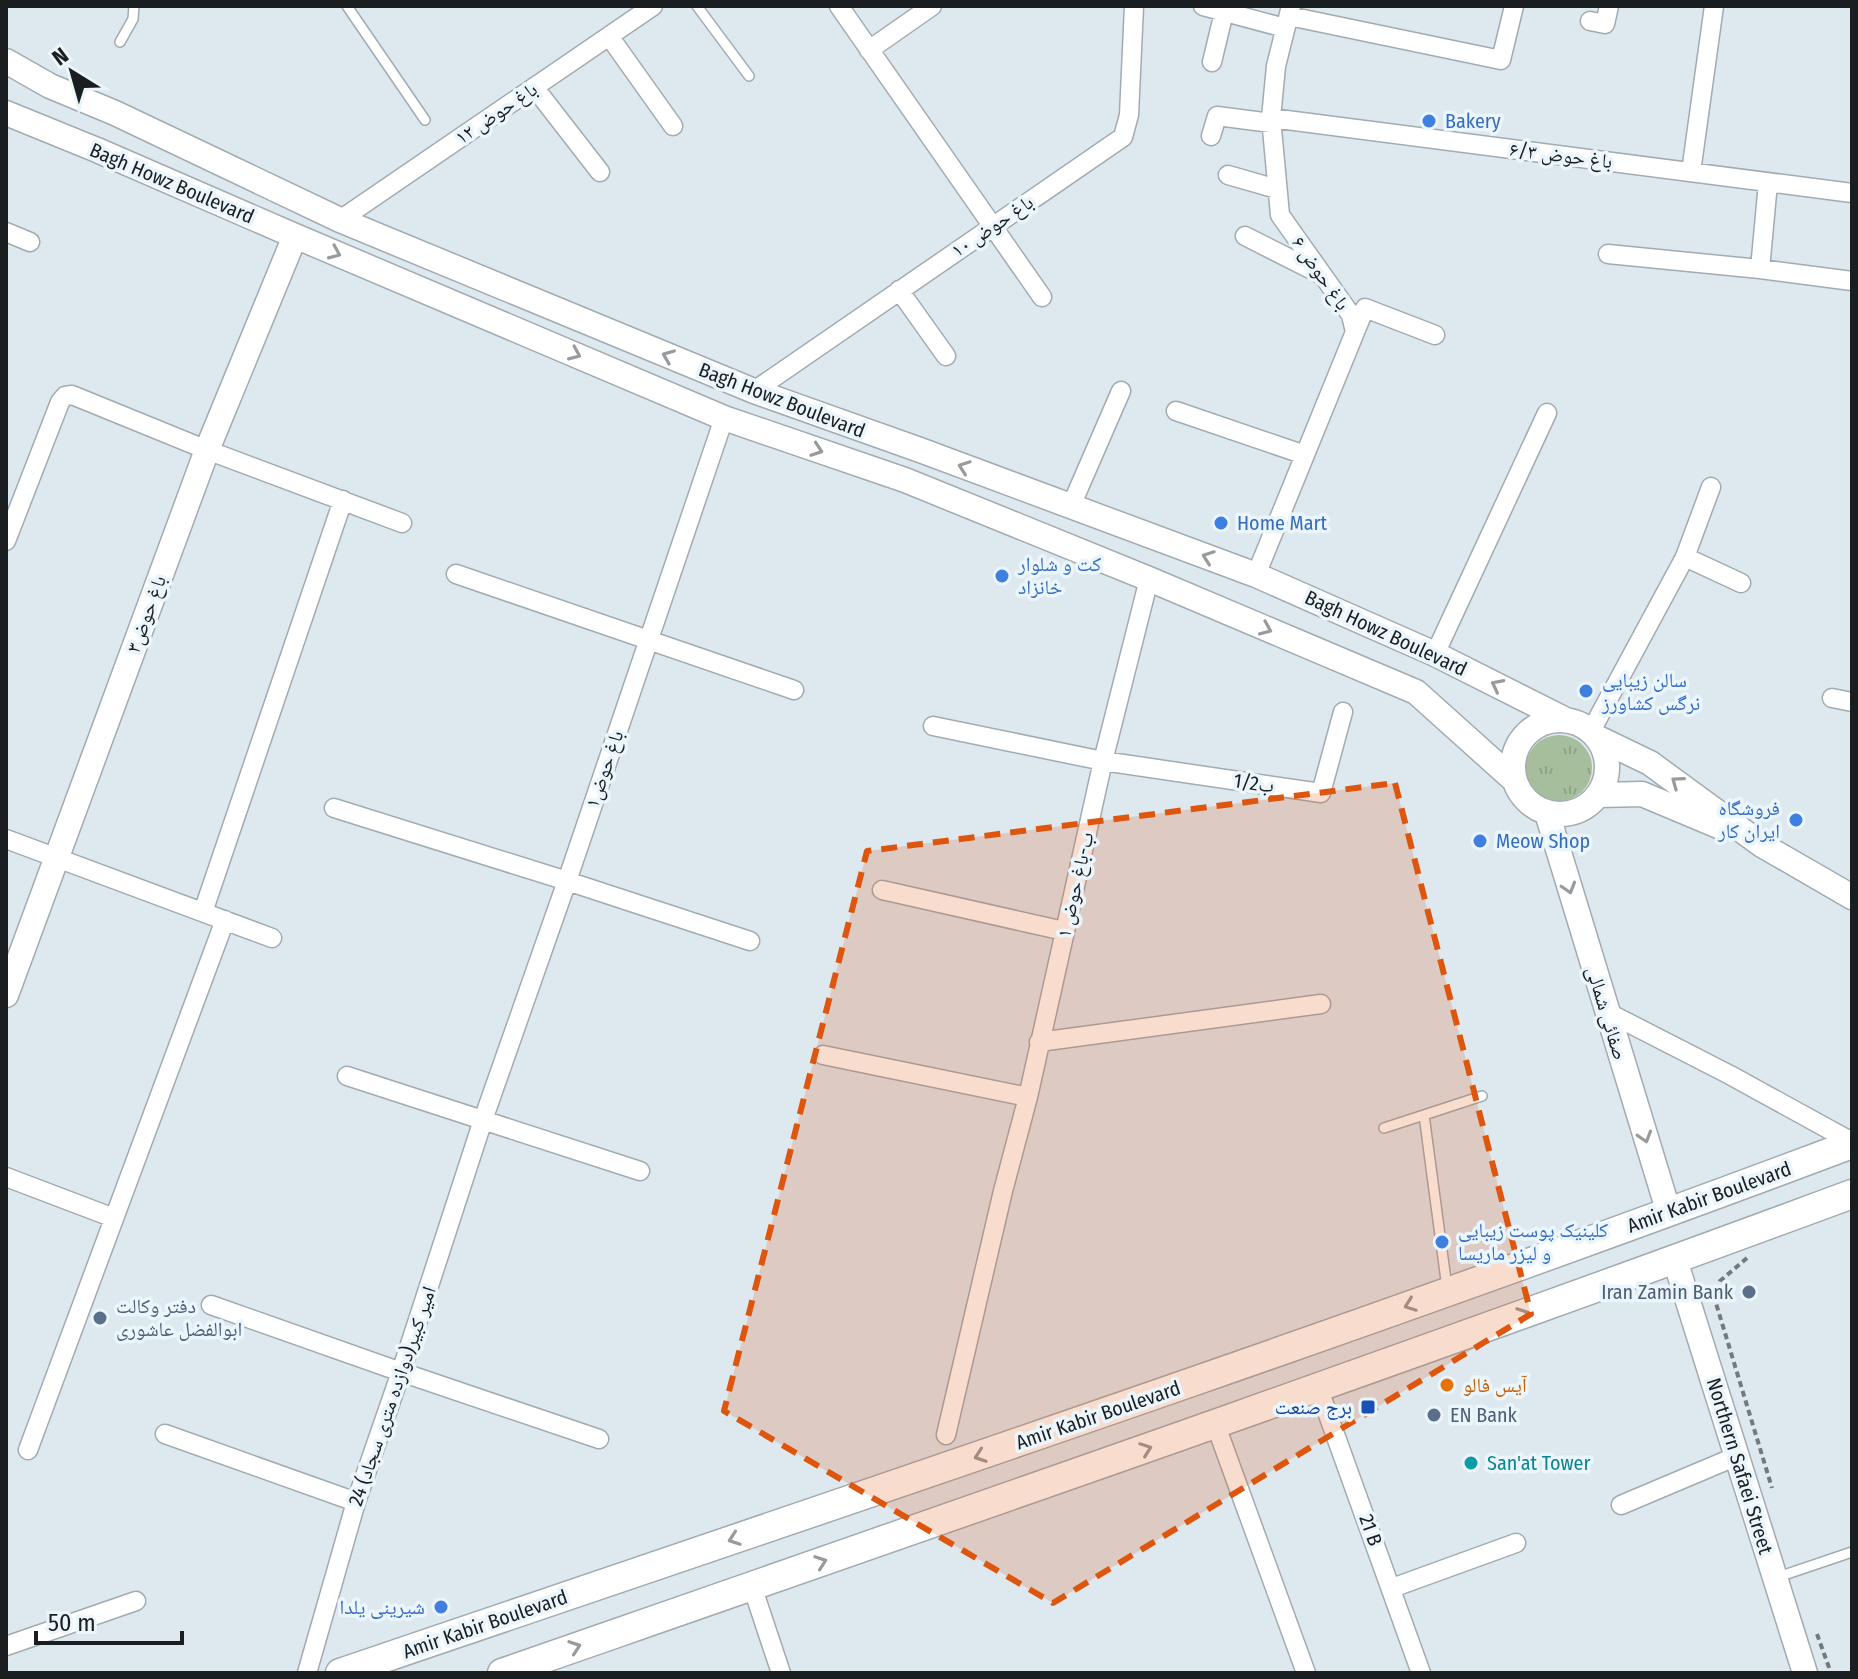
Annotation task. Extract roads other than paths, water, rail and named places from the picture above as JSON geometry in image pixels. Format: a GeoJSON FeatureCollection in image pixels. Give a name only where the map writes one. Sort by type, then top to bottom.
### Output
{"type":"FeatureCollection","features":[{"type":"Feature","properties":{"kind":"main road","name":"Bagh Howz Boulevard"},"geometry":{"type":"LineString","coordinates":[[6,61],[50,86],[115,113],[340,220],[754,391],[1256,575],[1435,654],[1566,720]]}},
{"type":"Feature","properties":{"kind":"main road","name":"Bagh Howz Boulevard"},"geometry":{"type":"LineString","coordinates":[[6,113],[724,418],[889,474],[1416,692],[1514,780]]}},
{"type":"Feature","properties":{"kind":"main road"},"geometry":{"type":"LineString","coordinates":[[97,150],[115,113]]}},
{"type":"Feature","properties":{"kind":"main road","name":"باغ حوض۳"},"geometry":{"type":"LineString","coordinates":[[6,995],[207,450],[295,236]]}},
{"type":"Feature","properties":{"kind":"main road"},"geometry":{"type":"LineString","coordinates":[[889,474],[898,442]]}},
{"type":"Feature","properties":{"kind":"main road"},"geometry":{"type":"LineString","coordinates":[[1595,735],[1604,749],[1608,773],[1599,795],[1588,806],[1575,813],[1547,813],[1532,806],[1521,795],[1512,765],[1524,736],[1536,726],[1551,721],[1566,720],[1580,724],[1650,763],[1762,845],[1852,897]]}},
{"type":"Feature","properties":{"kind":"main road"},"geometry":{"type":"LineString","coordinates":[[1599,795],[1642,794],[1762,845]]}},
{"type":"Feature","properties":{"kind":"main road","name":"صفائی شمالی"},"geometry":{"type":"LineString","coordinates":[[1547,813],[1669,1213]]}},
{"type":"Feature","properties":{"kind":"main road","name":"Amir Kabir Boulevard"},"geometry":{"type":"LineString","coordinates":[[340,1673],[1083,1421],[1669,1213],[1852,1143]]}},
{"type":"Feature","properties":{"kind":"main road"},"geometry":{"type":"LineString","coordinates":[[502,1673],[1095,1467],[1852,1194]]}},
{"type":"Feature","properties":{"kind":"main road","name":"Northern Safaei Street"},"geometry":{"type":"LineString","coordinates":[[1675,1260],[1805,1673]]}},
{"type":"Feature","properties":{"kind":"main road"},"geometry":{"type":"LineString","coordinates":[[1083,1421],[1095,1467]]}},
{"type":"Feature","properties":{"kind":"street","name":"۱۲ باغ حوض"},"geometry":{"type":"LineString","coordinates":[[340,220],[653,6]]}},
{"type":"Feature","properties":{"kind":"street"},"geometry":{"type":"LineString","coordinates":[[839,6],[1042,297]]}},
{"type":"Feature","properties":{"kind":"street"},"geometry":{"type":"LineString","coordinates":[[869,50],[932,6]]}},
{"type":"Feature","properties":{"kind":"street","name":"۱۰ باغ حوض"},"geometry":{"type":"LineString","coordinates":[[754,391],[1123,137],[1129,115],[1134,6]]}},
{"type":"Feature","properties":{"kind":"street"},"geometry":{"type":"LineString","coordinates":[[1203,6],[1224,12],[1288,16],[1501,60],[1514,6]]}},
{"type":"Feature","properties":{"kind":"street"},"geometry":{"type":"LineString","coordinates":[[1590,21],[1605,24],[1609,6]]}},
{"type":"Feature","properties":{"kind":"street"},"geometry":{"type":"LineString","coordinates":[[1691,172],[1714,6]]}},
{"type":"Feature","properties":{"kind":"street"},"geometry":{"type":"LineString","coordinates":[[1212,62],[1224,12]]}},
{"type":"Feature","properties":{"kind":"street","name":"۶ باغ حوض"},"geometry":{"type":"LineString","coordinates":[[1256,575],[1355,332],[1351,315],[1280,215],[1271,120],[1276,66],[1288,16]]}},
{"type":"Feature","properties":{"kind":"street"},"geometry":{"type":"LineString","coordinates":[[609,36],[673,126]]}},
{"type":"Feature","properties":{"kind":"street"},"geometry":{"type":"LineString","coordinates":[[534,87],[600,172]]}},
{"type":"Feature","properties":{"kind":"street","name":"۶/۳ باغ حوض"},"geometry":{"type":"LineString","coordinates":[[1211,136],[1217,116],[1271,120],[1852,193]]}},
{"type":"Feature","properties":{"kind":"street"},"geometry":{"type":"LineString","coordinates":[[1228,175],[1277,189]]}},
{"type":"Feature","properties":{"kind":"street"},"geometry":{"type":"LineString","coordinates":[[1760,269],[1768,183]]}},
{"type":"Feature","properties":{"kind":"street"},"geometry":{"type":"LineString","coordinates":[[6,232],[30,242]]}},
{"type":"Feature","properties":{"kind":"street"},"geometry":{"type":"LineString","coordinates":[[1245,236],[1323,275]]}},
{"type":"Feature","properties":{"kind":"street"},"geometry":{"type":"LineString","coordinates":[[1608,254],[1852,281]]}},
{"type":"Feature","properties":{"kind":"street"},"geometry":{"type":"LineString","coordinates":[[899,290],[946,356]]}},
{"type":"Feature","properties":{"kind":"street"},"geometry":{"type":"LineString","coordinates":[[1355,332],[1365,308],[1435,335]]}},
{"type":"Feature","properties":{"kind":"street"},"geometry":{"type":"LineString","coordinates":[[1071,506],[1121,391]]}},
{"type":"Feature","properties":{"kind":"street"},"geometry":{"type":"LineString","coordinates":[[6,541],[60,402],[65,396],[72,395],[207,450],[402,523]]}},
{"type":"Feature","properties":{"kind":"street"},"geometry":{"type":"LineString","coordinates":[[1176,411],[1305,455]]}},
{"type":"Feature","properties":{"kind":"street"},"geometry":{"type":"LineString","coordinates":[[1435,654],[1547,413]]}},
{"type":"Feature","properties":{"kind":"street","name":"باغ حوض۱"},"geometry":{"type":"LineString","coordinates":[[483,1120],[724,418]]}},
{"type":"Feature","properties":{"kind":"street"},"geometry":{"type":"LineString","coordinates":[[1595,735],[1685,557],[1711,487]]}},
{"type":"Feature","properties":{"kind":"street"},"geometry":{"type":"LineString","coordinates":[[203,912],[343,500]]}},
{"type":"Feature","properties":{"kind":"street"},"geometry":{"type":"LineString","coordinates":[[1685,557],[1741,583]]}},
{"type":"Feature","properties":{"kind":"street"},"geometry":{"type":"LineString","coordinates":[[456,574],[794,690]]}},
{"type":"Feature","properties":{"kind":"street","name":"۱ ب-باغ حوض"},"geometry":{"type":"LineString","coordinates":[[946,1435],[1028,1097],[1103,761],[1149,579]]}},
{"type":"Feature","properties":{"kind":"street"},"geometry":{"type":"LineString","coordinates":[[1832,698],[1852,702]]}},
{"type":"Feature","properties":{"kind":"street","name":"1/2ب"},"geometry":{"type":"LineString","coordinates":[[1103,761],[1321,793],[1343,712]]}},
{"type":"Feature","properties":{"kind":"street"},"geometry":{"type":"LineString","coordinates":[[933,726],[1103,761]]}},
{"type":"Feature","properties":{"kind":"street"},"geometry":{"type":"LineString","coordinates":[[334,808],[750,941]]}},
{"type":"Feature","properties":{"kind":"street"},"geometry":{"type":"LineString","coordinates":[[6,839],[272,938]]}},
{"type":"Feature","properties":{"kind":"street"},"geometry":{"type":"LineString","coordinates":[[882,890],[1064,931]]}},
{"type":"Feature","properties":{"kind":"street"},"geometry":{"type":"LineString","coordinates":[[28,1450],[225,920]]}},
{"type":"Feature","properties":{"kind":"street"},"geometry":{"type":"LineString","coordinates":[[1039,1042],[1321,1004]]}},
{"type":"Feature","properties":{"kind":"street"},"geometry":{"type":"LineString","coordinates":[[1607,1012],[1730,1075],[1852,1143]]}},
{"type":"Feature","properties":{"kind":"street"},"geometry":{"type":"LineString","coordinates":[[823,1055],[1028,1097]]}},
{"type":"Feature","properties":{"kind":"street"},"geometry":{"type":"LineString","coordinates":[[347,1076],[640,1171]]}},
{"type":"Feature","properties":{"kind":"street","name":"24 امیر کبیر(دوازده متری سجاد)"},"geometry":{"type":"LineString","coordinates":[[307,1673],[356,1502],[483,1120]]}},
{"type":"Feature","properties":{"kind":"street"},"geometry":{"type":"LineString","coordinates":[[6,1177],[114,1218]]}},
{"type":"Feature","properties":{"kind":"street"},"geometry":{"type":"LineString","coordinates":[[211,1305],[599,1439]]}},
{"type":"Feature","properties":{"kind":"street","name":"21 B"},"geometry":{"type":"LineString","coordinates":[[1318,1387],[1421,1673]]}},
{"type":"Feature","properties":{"kind":"street"},"geometry":{"type":"LineString","coordinates":[[1215,1423],[1306,1673]]}},
{"type":"Feature","properties":{"kind":"street"},"geometry":{"type":"LineString","coordinates":[[165,1434],[356,1502]]}},
{"type":"Feature","properties":{"kind":"street"},"geometry":{"type":"LineString","coordinates":[[1621,1505],[1737,1456]]}},
{"type":"Feature","properties":{"kind":"street"},"geometry":{"type":"LineString","coordinates":[[1392,1588],[1516,1543]]}},
{"type":"Feature","properties":{"kind":"street"},"geometry":{"type":"LineString","coordinates":[[752,1586],[781,1673]]}},
{"type":"Feature","properties":{"kind":"street"},"geometry":{"type":"LineString","coordinates":[[6,1646],[136,1601]]}},
{"type":"Feature","properties":{"kind":"lane"},"geometry":{"type":"LineString","coordinates":[[120,42],[133,19],[134,6]]}},
{"type":"Feature","properties":{"kind":"lane"},"geometry":{"type":"LineString","coordinates":[[347,6],[425,120]]}},
{"type":"Feature","properties":{"kind":"lane"},"geometry":{"type":"LineString","coordinates":[[697,6],[749,76]]}},
{"type":"Feature","properties":{"kind":"lane"},"geometry":{"type":"LineString","coordinates":[[1384,1128],[1482,1096]]}},
{"type":"Feature","properties":{"kind":"lane"},"geometry":{"type":"LineString","coordinates":[[1424,1115],[1447,1292]]}},
{"type":"Feature","properties":{"kind":"lane"},"geometry":{"type":"LineString","coordinates":[[1775,1578],[1852,1552]]}},
{"type":"Feature","properties":{"kind":"place","name":"Bakery"},"geometry":{"type":"Point","coordinates":[1429,121]}},
{"type":"Feature","properties":{"kind":"place","name":"Home Mart"},"geometry":{"type":"Point","coordinates":[1221,523]}},
{"type":"Feature","properties":{"kind":"place","name":"کت و شلوار خانزاد"},"geometry":{"type":"Point","coordinates":[1002,576]}},
{"type":"Feature","properties":{"kind":"place","name":"سالن زیبایی نرگس کشاورز"},"geometry":{"type":"Point","coordinates":[1586,691]}},
{"type":"Feature","properties":{"kind":"place","name":"فروشگاه ایران کار"},"geometry":{"type":"Point","coordinates":[1796,820]}},
{"type":"Feature","properties":{"kind":"place","name":"Meow Shop"},"geometry":{"type":"Point","coordinates":[1480,841]}},
{"type":"Feature","properties":{"kind":"place","name":"کلینیک پوست زیبایی و لیزر ماریسا"},"geometry":{"type":"Point","coordinates":[1442,1242]}},
{"type":"Feature","properties":{"kind":"place","name":"Iran Zamin Bank"},"geometry":{"type":"Point","coordinates":[1749,1292]}},
{"type":"Feature","properties":{"kind":"place","name":"دفتر وکالت ابوالفضل عاشوری"},"geometry":{"type":"Point","coordinates":[100,1318]}},
{"type":"Feature","properties":{"kind":"place","name":"آیس فالو"},"geometry":{"type":"Point","coordinates":[1447,1385]}},
{"type":"Feature","properties":{"kind":"place","name":"برج صنعت"},"geometry":{"type":"Point","coordinates":[1368,1407]}},
{"type":"Feature","properties":{"kind":"place","name":"EN Bank"},"geometry":{"type":"Point","coordinates":[1434,1415]}},
{"type":"Feature","properties":{"kind":"place","name":"San'at Tower"},"geometry":{"type":"Point","coordinates":[1471,1463]}},
{"type":"Feature","properties":{"kind":"place","name":"شیرینی یلدا"},"geometry":{"type":"Point","coordinates":[441,1607]}}]}
